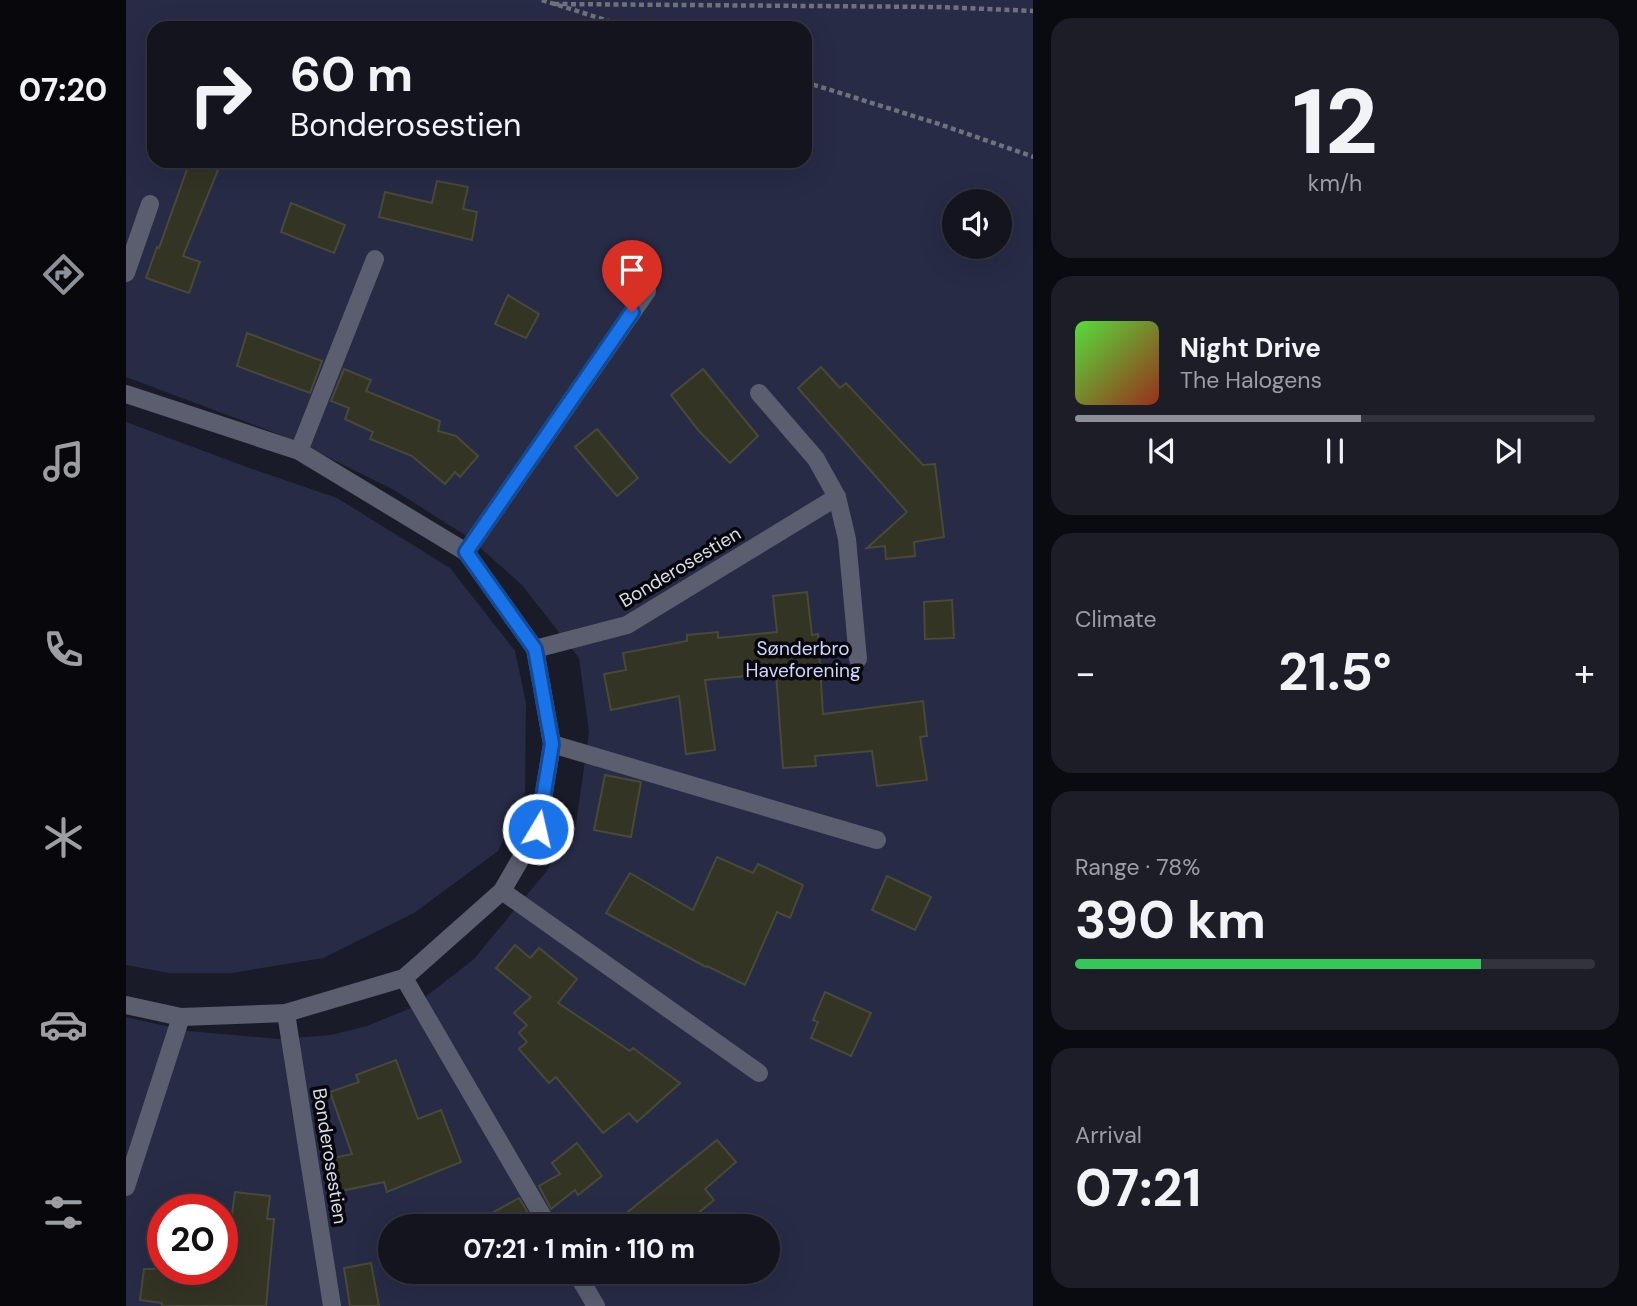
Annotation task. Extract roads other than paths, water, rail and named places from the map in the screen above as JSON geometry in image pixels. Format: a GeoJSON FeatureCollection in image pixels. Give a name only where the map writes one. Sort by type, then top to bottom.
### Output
{"type":"FeatureCollection","features":[{"type":"Feature","properties":{"kind":"lane"},"geometry":{"type":"LineString","coordinates":[[126,273],[150,204]]}},
{"type":"Feature","properties":{"kind":"lane"},"geometry":{"type":"LineString","coordinates":[[299,451],[375,259]]}},
{"type":"Feature","properties":{"kind":"lane"},"geometry":{"type":"LineString","coordinates":[[466,552],[647,291]]}},
{"type":"Feature","properties":{"kind":"lane"},"geometry":{"type":"LineString","coordinates":[[759,393],[816,458],[837,497],[846,539],[858,659]]}},
{"type":"Feature","properties":{"kind":"lane"},"geometry":{"type":"LineString","coordinates":[[126,394],[299,451],[466,552],[535,649],[552,744],[538,829],[502,891],[404,978],[286,1013],[181,1017],[126,1005]]}},
{"type":"Feature","properties":{"kind":"lane","name":"Bonderosestien"},"geometry":{"type":"LineString","coordinates":[[535,649],[627,625],[837,497]]}},
{"type":"Feature","properties":{"kind":"lane"},"geometry":{"type":"LineString","coordinates":[[552,744],[877,841]]}},
{"type":"Feature","properties":{"kind":"lane"},"geometry":{"type":"LineString","coordinates":[[502,891],[759,1073]]}},
{"type":"Feature","properties":{"kind":"lane"},"geometry":{"type":"LineString","coordinates":[[404,978],[542,1214]]}},
{"type":"Feature","properties":{"kind":"lane","name":"Bonderosestien"},"geometry":{"type":"LineString","coordinates":[[286,1013],[332,1306]]}},
{"type":"Feature","properties":{"kind":"lane"},"geometry":{"type":"LineString","coordinates":[[126,1187],[181,1017]]}},
{"type":"Feature","properties":{"kind":"lane"},"geometry":{"type":"LineString","coordinates":[[583,1284],[596,1306]]}},
{"type":"Feature","properties":{"kind":"park label","name":"Sønderbro Haveforening"},"geometry":{"type":"Point","coordinates":[803,659]}}]}
